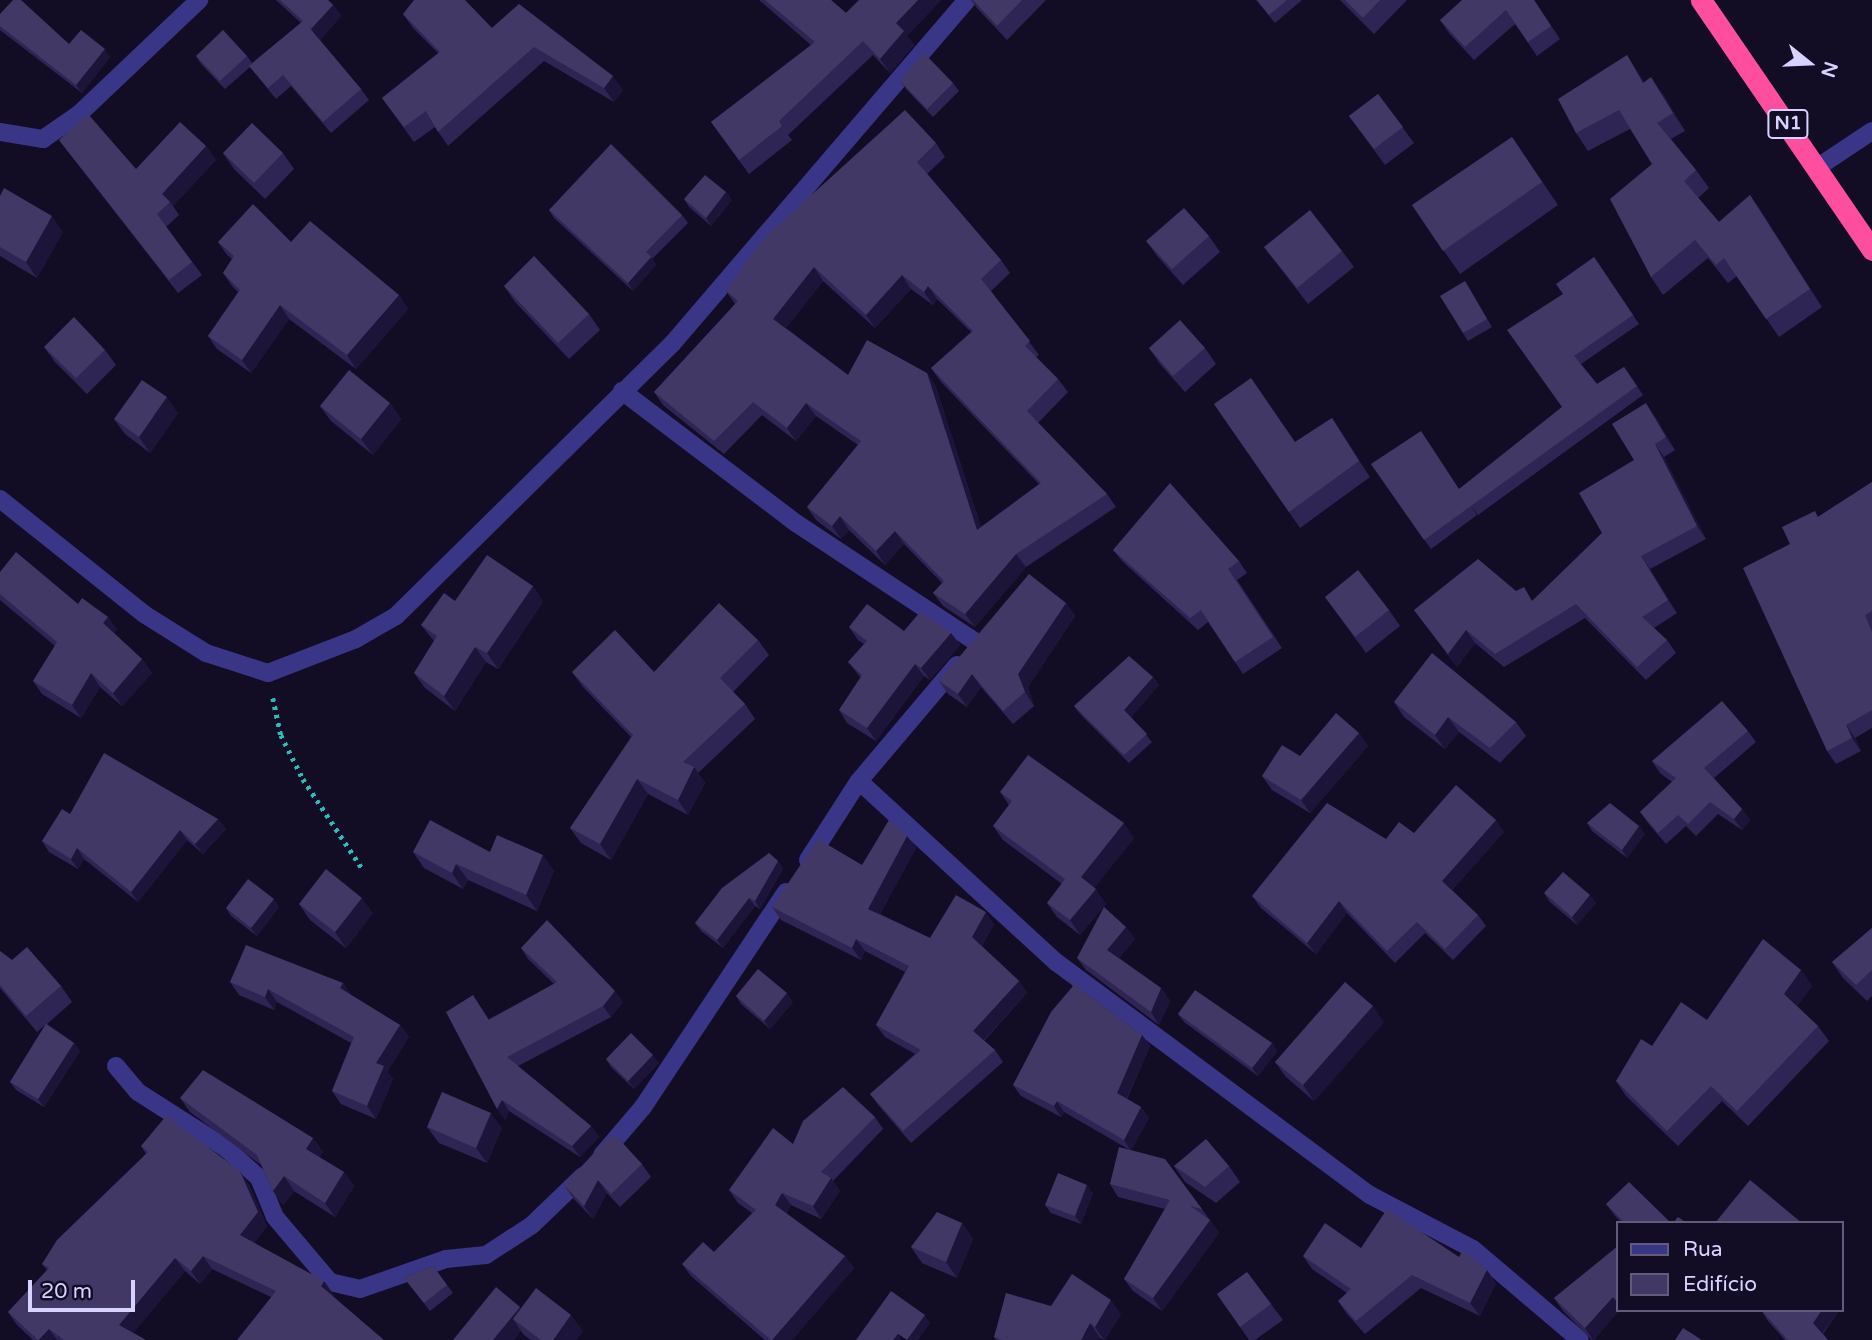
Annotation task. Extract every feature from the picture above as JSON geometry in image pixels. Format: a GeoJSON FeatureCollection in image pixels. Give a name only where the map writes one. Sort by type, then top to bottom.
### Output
{"type":"FeatureCollection","features":[{"type":"Feature","properties":{"kind":"highway","name":"N1"},"geometry":{"type":"LineString","coordinates":[[1701,0],[1818,167],[1872,250]]}},
{"type":"Feature","properties":{"kind":"street"},"geometry":{"type":"LineString","coordinates":[[0,132],[43,139],[79,114],[199,0]]}},
{"type":"Feature","properties":{"kind":"street"},"geometry":{"type":"LineString","coordinates":[[0,499],[144,614],[206,653],[268,673],[306,663],[396,616],[672,344],[967,0]]}},
{"type":"Feature","properties":{"kind":"street"},"geometry":{"type":"LineString","coordinates":[[1818,167],[1872,131]]}},
{"type":"Feature","properties":{"kind":"street"},"geometry":{"type":"LineString","coordinates":[[622,391],[796,523],[976,642]]}},
{"type":"Feature","properties":{"kind":"street"},"geometry":{"type":"LineString","coordinates":[[116,1066],[138,1092],[227,1149],[259,1178],[275,1217],[330,1282],[360,1289],[446,1259],[486,1255],[532,1225],[643,1107],[859,782],[992,623]]}},
{"type":"Feature","properties":{"kind":"street"},"geometry":{"type":"LineString","coordinates":[[859,782],[1056,962],[1370,1195],[1473,1249],[1580,1340]]}},
{"type":"Feature","properties":{"kind":"path"},"geometry":{"type":"LineString","coordinates":[[268,673],[281,735],[362,868]]}},
{"type":"Feature","properties":{"kind":"building"},"geometry":{"type":"Polygon","coordinates":[[[13,0],[21,0],[69,44],[81,30],[105,49],[76,85],[0,26],[0,14],[13,0]]]}},
{"type":"Feature","properties":{"kind":"building"},"geometry":{"type":"Polygon","coordinates":[[[280,0],[328,0],[333,5],[311,29],[307,25],[361,89],[323,122],[283,75],[268,88],[249,66],[303,21],[280,0]]]}},
{"type":"Feature","properties":{"kind":"building"},"geometry":{"type":"Polygon","coordinates":[[[414,0],[465,0],[492,28],[519,4],[613,76],[604,88],[534,47],[438,132],[426,111],[404,127],[382,98],[440,52],[403,14],[414,0]]]}},
{"type":"Feature","properties":{"kind":"building"},"geometry":{"type":"Polygon","coordinates":[[[765,0],[831,0],[846,13],[859,0],[918,0],[896,23],[904,31],[880,59],[863,41],[779,121],[782,126],[739,160],[711,122],[815,42],[765,0]]]}},
{"type":"Feature","properties":{"kind":"building"},"geometry":{"type":"Polygon","coordinates":[[[973,0],[1022,0],[997,26],[973,0]]]}},
{"type":"Feature","properties":{"kind":"building"},"geometry":{"type":"Polygon","coordinates":[[[1257,0],[1287,0],[1269,15],[1257,0]]]}},
{"type":"Feature","properties":{"kind":"building"},"geometry":{"type":"Polygon","coordinates":[[[1345,0],[1380,0],[1363,18],[1345,0]]]}},
{"type":"Feature","properties":{"kind":"building"},"geometry":{"type":"Polygon","coordinates":[[[1462,0],[1534,0],[1551,26],[1528,42],[1506,10],[1465,47],[1440,20],[1462,0]]]}},
{"type":"Feature","properties":{"kind":"building"},"geometry":{"type":"Polygon","coordinates":[[[223,30],[247,56],[220,81],[196,56],[223,30]]]}},
{"type":"Feature","properties":{"kind":"building"},"geometry":{"type":"Polygon","coordinates":[[[924,53],[953,83],[927,109],[900,81],[924,53]]]}},
{"type":"Feature","properties":{"kind":"building"},"geometry":{"type":"Polygon","coordinates":[[[1627,55],[1643,83],[1651,77],[1673,113],[1657,123],[1696,170],[1684,181],[1719,222],[1750,195],[1810,289],[1766,319],[1724,258],[1716,265],[1695,240],[1651,277],[1610,199],[1652,164],[1619,110],[1576,133],[1558,99],[1627,55]]]}},
{"type":"Feature","properties":{"kind":"building"},"geometry":{"type":"Polygon","coordinates":[[[1378,94],[1403,127],[1374,149],[1349,116],[1378,94]]]}},
{"type":"Feature","properties":{"kind":"building"},"geometry":{"type":"Polygon","coordinates":[[[905,110],[936,143],[917,162],[1001,260],[981,279],[1030,341],[1025,346],[1058,379],[1027,411],[1107,494],[1016,554],[965,614],[933,593],[944,581],[895,531],[876,551],[840,516],[832,526],[807,507],[861,441],[806,403],[787,428],[753,402],[714,441],[654,392],[738,301],[726,291],[763,239],[905,110]],[[814,267],[773,319],[848,375],[867,340],[927,373],[977,530],[1041,483],[931,368],[973,331],[928,286],[924,292],[902,275],[866,315],[814,267]]]}},
{"type":"Feature","properties":{"kind":"building"},"geometry":{"type":"Polygon","coordinates":[[[88,114],[136,169],[180,122],[206,146],[162,194],[170,202],[157,214],[192,262],[169,280],[59,140],[88,114]]]}},
{"type":"Feature","properties":{"kind":"building"},"geometry":{"type":"Polygon","coordinates":[[[252,123],[283,153],[254,183],[223,153],[252,123]]]}},
{"type":"Feature","properties":{"kind":"building"},"geometry":{"type":"Polygon","coordinates":[[[1512,137],[1542,182],[1443,251],[1412,205],[1512,137]]]}},
{"type":"Feature","properties":{"kind":"building"},"geometry":{"type":"Polygon","coordinates":[[[611,144],[682,215],[646,252],[651,257],[628,283],[549,210],[611,144]]]}},
{"type":"Feature","properties":{"kind":"building"},"geometry":{"type":"Polygon","coordinates":[[[705,175],[726,192],[706,218],[684,199],[705,175]]]}},
{"type":"Feature","properties":{"kind":"building"},"geometry":{"type":"Polygon","coordinates":[[[4,188],[52,216],[26,262],[0,247],[0,196],[4,188]]]}},
{"type":"Feature","properties":{"kind":"building"},"geometry":{"type":"Polygon","coordinates":[[[253,204],[291,242],[310,221],[399,295],[347,355],[280,305],[242,360],[208,336],[240,290],[223,273],[234,256],[218,242],[253,204]]]}},
{"type":"Feature","properties":{"kind":"building"},"geometry":{"type":"Polygon","coordinates":[[[1184,208],[1209,236],[1172,269],[1146,241],[1184,208]]]}},
{"type":"Feature","properties":{"kind":"building"},"geometry":{"type":"Polygon","coordinates":[[[1310,210],[1342,251],[1297,288],[1264,247],[1310,210]]]}},
{"type":"Feature","properties":{"kind":"building"},"geometry":{"type":"Polygon","coordinates":[[[534,256],[589,314],[558,343],[504,286],[534,256]]]}},
{"type":"Feature","properties":{"kind":"building"},"geometry":{"type":"Polygon","coordinates":[[[1594,257],[1633,315],[1574,356],[1597,384],[1624,367],[1637,386],[1424,540],[1371,464],[1421,431],[1459,489],[1562,407],[1507,330],[1563,294],[1556,284],[1594,257]]]}},
{"type":"Feature","properties":{"kind":"building"},"geometry":{"type":"Polygon","coordinates":[[[1465,281],[1487,319],[1463,333],[1440,296],[1465,281]]]}},
{"type":"Feature","properties":{"kind":"building"},"geometry":{"type":"Polygon","coordinates":[[[74,317],[105,350],[76,378],[44,347],[74,317]]]}},
{"type":"Feature","properties":{"kind":"building"},"geometry":{"type":"Polygon","coordinates":[[[1180,320],[1205,348],[1173,376],[1149,348],[1180,320]]]}},
{"type":"Feature","properties":{"kind":"building"},"geometry":{"type":"Polygon","coordinates":[[[349,370],[390,403],[361,439],[320,406],[349,370]]]}},
{"type":"Feature","properties":{"kind":"building"},"geometry":{"type":"Polygon","coordinates":[[[1251,378],[1295,442],[1332,418],[1359,461],[1289,512],[1214,404],[1251,378]]]}},
{"type":"Feature","properties":{"kind":"building"},"geometry":{"type":"Polygon","coordinates":[[[142,380],[167,397],[139,437],[114,419],[142,380]]]}},
{"type":"Feature","properties":{"kind":"building"},"geometry":{"type":"Polygon","coordinates":[[[1646,403],[1666,437],[1655,444],[1697,526],[1641,556],[1668,600],[1642,617],[1667,640],[1637,667],[1576,604],[1495,654],[1466,630],[1448,654],[1414,610],[1478,559],[1516,591],[1524,587],[1532,601],[1602,533],[1579,493],[1634,460],[1612,424],[1646,403]]]}},
{"type":"Feature","properties":{"kind":"building"},"geometry":{"type":"Polygon","coordinates":[[[1872,482],[1872,611],[1865,615],[1872,632],[1872,710],[1846,725],[1852,738],[1827,751],[1743,568],[1790,544],[1782,527],[1815,511],[1818,517],[1872,482]]]}},
{"type":"Feature","properties":{"kind":"building"},"geometry":{"type":"Polygon","coordinates":[[[1170,483],[1239,561],[1228,569],[1273,637],[1235,662],[1201,610],[1190,618],[1113,550],[1170,483]]]}},
{"type":"Feature","properties":{"kind":"building"},"geometry":{"type":"Polygon","coordinates":[[[16,552],[78,604],[82,598],[108,617],[103,623],[142,659],[113,693],[91,673],[72,705],[33,681],[57,642],[0,594],[0,572],[16,552]]]}},
{"type":"Feature","properties":{"kind":"building"},"geometry":{"type":"Polygon","coordinates":[[[487,555],[533,586],[487,653],[475,647],[444,696],[414,673],[437,636],[421,625],[444,593],[455,601],[487,555]]]}},
{"type":"Feature","properties":{"kind":"building"},"geometry":{"type":"Polygon","coordinates":[[[1358,570],[1389,610],[1355,637],[1325,597],[1358,570]]]}},
{"type":"Feature","properties":{"kind":"building"},"geometry":{"type":"Polygon","coordinates":[[[1029,574],[1066,603],[1018,674],[1025,692],[1003,711],[972,674],[958,694],[939,681],[1029,574]]]}},
{"type":"Feature","properties":{"kind":"building"},"geometry":{"type":"Polygon","coordinates":[[[719,603],[758,640],[720,678],[745,704],[683,762],[694,767],[678,800],[637,779],[600,844],[570,828],[633,735],[572,672],[615,630],[654,672],[719,603]]]}},
{"type":"Feature","properties":{"kind":"building"},"geometry":{"type":"Polygon","coordinates":[[[867,604],[904,631],[920,612],[951,633],[921,668],[915,664],[867,728],[839,710],[862,675],[848,662],[867,641],[849,627],[867,604]]]}},
{"type":"Feature","properties":{"kind":"building"},"geometry":{"type":"Polygon","coordinates":[[[1432,653],[1516,722],[1490,748],[1448,717],[1435,735],[1394,702],[1432,653]]]}},
{"type":"Feature","properties":{"kind":"building"},"geometry":{"type":"Polygon","coordinates":[[[1129,656],[1153,677],[1124,710],[1147,734],[1124,755],[1074,706],[1129,656]]]}},
{"type":"Feature","properties":{"kind":"building"},"geometry":{"type":"Polygon","coordinates":[[[1722,701],[1748,731],[1704,768],[1742,809],[1734,819],[1710,802],[1688,824],[1678,815],[1658,833],[1640,812],[1676,778],[1652,761],[1722,701]]]}},
{"type":"Feature","properties":{"kind":"building"},"geometry":{"type":"Polygon","coordinates":[[[1336,713],[1359,733],[1301,800],[1262,776],[1282,745],[1300,756],[1336,713]]]}},
{"type":"Feature","properties":{"kind":"building"},"geometry":{"type":"Polygon","coordinates":[[[104,753],[218,819],[195,844],[180,830],[131,892],[77,848],[71,859],[42,841],[62,809],[70,814],[104,753]]]}},
{"type":"Feature","properties":{"kind":"building"},"geometry":{"type":"Polygon","coordinates":[[[1028,755],[1124,823],[1081,877],[1096,889],[1070,920],[1047,903],[1065,879],[993,826],[1012,801],[1000,792],[1028,755]]]}},
{"type":"Feature","properties":{"kind":"building"},"geometry":{"type":"Polygon","coordinates":[[[1456,785],[1496,820],[1442,881],[1478,915],[1445,949],[1417,922],[1387,951],[1339,901],[1307,943],[1252,896],[1327,803],[1386,839],[1399,822],[1414,833],[1456,785]]]}},
{"type":"Feature","properties":{"kind":"building"},"geometry":{"type":"Polygon","coordinates":[[[1610,803],[1639,826],[1622,850],[1587,823],[1610,803]]]}},
{"type":"Feature","properties":{"kind":"building"},"geometry":{"type":"Polygon","coordinates":[[[430,820],[490,852],[497,835],[543,855],[526,895],[456,864],[452,873],[413,852],[430,820]]]}},
{"type":"Feature","properties":{"kind":"building"},"geometry":{"type":"Polygon","coordinates":[[[889,820],[907,836],[868,909],[930,938],[956,895],[986,912],[972,937],[1019,981],[973,1031],[995,1050],[903,1131],[870,1094],[921,1050],[876,1025],[909,966],[856,939],[852,948],[772,907],[818,839],[862,865],[889,820]]]}},
{"type":"Feature","properties":{"kind":"building"},"geometry":{"type":"Polygon","coordinates":[[[769,853],[778,861],[755,901],[749,898],[717,940],[695,923],[722,888],[769,853]]]}},
{"type":"Feature","properties":{"kind":"building"},"geometry":{"type":"Polygon","coordinates":[[[326,869],[362,898],[335,932],[299,904],[326,869]]]}},
{"type":"Feature","properties":{"kind":"building"},"geometry":{"type":"Polygon","coordinates":[[[1563,872],[1590,895],[1572,917],[1544,893],[1563,872]]]}},
{"type":"Feature","properties":{"kind":"building"},"geometry":{"type":"Polygon","coordinates":[[[248,879],[274,899],[251,928],[226,908],[248,879]]]}},
{"type":"Feature","properties":{"kind":"building"},"geometry":{"type":"Polygon","coordinates":[[[1104,907],[1126,927],[1107,950],[1161,988],[1151,1012],[1077,958],[1104,907]]]}},
{"type":"Feature","properties":{"kind":"building"},"geometry":{"type":"Polygon","coordinates":[[[547,920],[615,991],[603,1006],[507,1057],[591,1126],[572,1146],[502,1100],[497,1109],[446,1012],[473,995],[489,1020],[557,982],[521,948],[547,920]]]}},
{"type":"Feature","properties":{"kind":"building"},"geometry":{"type":"Polygon","coordinates":[[[1872,928],[1872,970],[1856,985],[1832,962],[1872,928]]]}},
{"type":"Feature","properties":{"kind":"building"},"geometry":{"type":"Polygon","coordinates":[[[1763,939],[1801,970],[1784,994],[1818,1026],[1737,1111],[1711,1086],[1667,1131],[1616,1081],[1641,1039],[1652,1046],[1681,1002],[1707,1020],[1763,939]]]}},
{"type":"Feature","properties":{"kind":"building"},"geometry":{"type":"Polygon","coordinates":[[[246,945],[343,983],[340,988],[400,1025],[376,1063],[384,1066],[367,1106],[332,1091],[354,1037],[268,989],[265,997],[230,982],[246,945]]]}},
{"type":"Feature","properties":{"kind":"building"},"geometry":{"type":"Polygon","coordinates":[[[27,947],[61,986],[26,1016],[0,985],[0,951],[12,960],[27,947]]]}},
{"type":"Feature","properties":{"kind":"building"},"geometry":{"type":"Polygon","coordinates":[[[758,969],[787,993],[764,1021],[736,996],[758,969]]]}},
{"type":"Feature","properties":{"kind":"building"},"geometry":{"type":"Polygon","coordinates":[[[1068,980],[1142,1035],[1117,1093],[1141,1107],[1124,1140],[1057,1101],[1054,1106],[1013,1085],[1051,1012],[1073,986],[1068,980]]]}},
{"type":"Feature","properties":{"kind":"building"},"geometry":{"type":"Polygon","coordinates":[[[1345,982],[1373,1006],[1303,1085],[1275,1062],[1345,982]]]}},
{"type":"Feature","properties":{"kind":"building"},"geometry":{"type":"Polygon","coordinates":[[[1195,990],[1272,1043],[1252,1068],[1178,1014],[1195,990]]]}},
{"type":"Feature","properties":{"kind":"building"},"geometry":{"type":"Polygon","coordinates":[[[46,1024],[74,1043],[38,1099],[10,1082],[46,1024]]]}},
{"type":"Feature","properties":{"kind":"building"},"geometry":{"type":"Polygon","coordinates":[[[631,1033],[653,1055],[628,1081],[606,1059],[631,1033]]]}},
{"type":"Feature","properties":{"kind":"building"},"geometry":{"type":"Polygon","coordinates":[[[203,1070],[313,1138],[306,1149],[344,1172],[325,1203],[284,1176],[273,1191],[257,1155],[180,1098],[203,1070]]]}},
{"type":"Feature","properties":{"kind":"building"},"geometry":{"type":"Polygon","coordinates":[[[843,1087],[875,1117],[821,1172],[831,1178],[813,1206],[782,1193],[775,1205],[845,1256],[771,1340],[682,1264],[703,1242],[714,1252],[756,1210],[729,1190],[773,1128],[793,1144],[803,1121],[843,1087]]]}},
{"type":"Feature","properties":{"kind":"building"},"geometry":{"type":"Polygon","coordinates":[[[442,1092],[491,1113],[476,1148],[427,1127],[442,1092]]]}},
{"type":"Feature","properties":{"kind":"building"},"geometry":{"type":"Polygon","coordinates":[[[166,1116],[240,1171],[258,1212],[240,1235],[324,1281],[321,1286],[384,1340],[237,1340],[276,1291],[203,1256],[191,1271],[175,1258],[119,1325],[146,1340],[64,1340],[49,1329],[38,1340],[8,1312],[49,1268],[42,1264],[57,1240],[148,1152],[141,1146],[166,1116]]]}},
{"type":"Feature","properties":{"kind":"building"},"geometry":{"type":"Polygon","coordinates":[[[617,1137],[642,1164],[611,1194],[598,1180],[584,1206],[564,1185],[608,1138],[617,1137]]]}},
{"type":"Feature","properties":{"kind":"building"},"geometry":{"type":"Polygon","coordinates":[[[1206,1139],[1229,1166],[1205,1187],[1174,1166],[1206,1139]]]}},
{"type":"Feature","properties":{"kind":"building"},"geometry":{"type":"Polygon","coordinates":[[[1119,1147],[1165,1159],[1202,1209],[1190,1206],[1210,1220],[1153,1298],[1124,1279],[1170,1200],[1110,1184],[1119,1147]]]}},
{"type":"Feature","properties":{"kind":"building"},"geometry":{"type":"Polygon","coordinates":[[[1058,1173],[1087,1185],[1075,1216],[1045,1205],[1058,1173]]]}},
{"type":"Feature","properties":{"kind":"building"},"geometry":{"type":"Polygon","coordinates":[[[1750,1180],[1800,1221],[1717,1221],[1750,1180]]]}},
{"type":"Feature","properties":{"kind":"building"},"geometry":{"type":"Polygon","coordinates":[[[1629,1182],[1669,1221],[1623,1221],[1606,1204],[1629,1182]]]}},
{"type":"Feature","properties":{"kind":"building"},"geometry":{"type":"Polygon","coordinates":[[[1387,1209],[1459,1257],[1463,1250],[1487,1270],[1470,1303],[1412,1275],[1356,1321],[1338,1301],[1351,1289],[1303,1256],[1325,1223],[1361,1248],[1387,1209]]]}},
{"type":"Feature","properties":{"kind":"building"},"geometry":{"type":"Polygon","coordinates":[[[937,1212],[962,1223],[946,1262],[911,1247],[937,1212]]]}},
{"type":"Feature","properties":{"kind":"building"},"geometry":{"type":"Polygon","coordinates":[[[1616,1248],[1616,1300],[1613,1297],[1585,1328],[1554,1298],[1616,1248]]]}},
{"type":"Feature","properties":{"kind":"building"},"geometry":{"type":"Polygon","coordinates":[[[433,1266],[447,1285],[424,1303],[404,1278],[433,1266]]]}},
{"type":"Feature","properties":{"kind":"building"},"geometry":{"type":"Polygon","coordinates":[[[1247,1272],[1271,1304],[1240,1327],[1217,1294],[1247,1272]]]}},
{"type":"Feature","properties":{"kind":"building"},"geometry":{"type":"Polygon","coordinates":[[[1072,1274],[1111,1300],[1095,1327],[1090,1323],[1081,1340],[1002,1340],[994,1337],[1006,1293],[1051,1306],[1072,1274]]]}},
{"type":"Feature","properties":{"kind":"building"},"geometry":{"type":"Polygon","coordinates":[[[496,1287],[520,1307],[493,1340],[453,1340],[496,1287]]]}},
{"type":"Feature","properties":{"kind":"building"},"geometry":{"type":"Polygon","coordinates":[[[536,1288],[571,1315],[553,1340],[541,1340],[513,1319],[536,1288]]]}},
{"type":"Feature","properties":{"kind":"building"},"geometry":{"type":"Polygon","coordinates":[[[891,1291],[925,1315],[907,1340],[898,1334],[893,1340],[856,1340],[891,1291]]]}},
{"type":"Feature","properties":{"kind":"building"},"geometry":{"type":"Polygon","coordinates":[[[1763,1312],[1821,1312],[1813,1323],[1828,1340],[1788,1340],[1763,1312]]]}},
{"type":"Feature","properties":{"kind":"building"},"geometry":{"type":"Polygon","coordinates":[[[1683,1328],[1702,1340],[1675,1340],[1683,1328]]]}}]}
